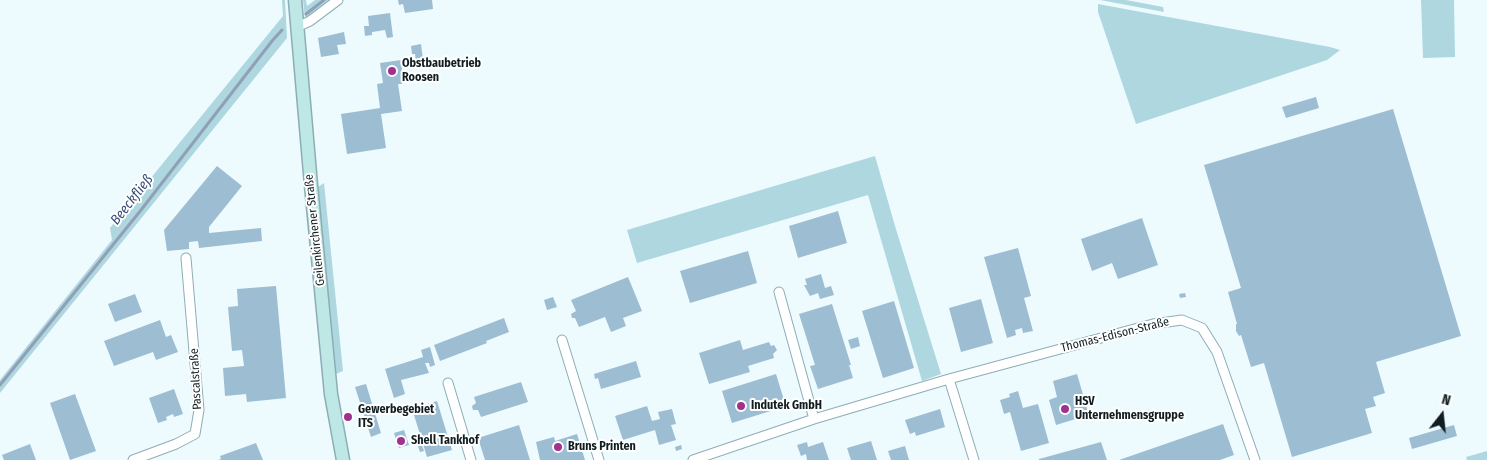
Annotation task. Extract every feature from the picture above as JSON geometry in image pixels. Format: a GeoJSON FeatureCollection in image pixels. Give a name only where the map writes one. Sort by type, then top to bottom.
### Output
{"type":"FeatureCollection","features":[{"type":"Feature","properties":{"kind":"street","name":"Geilenkirchener Straße"},"geometry":{"type":"LineString","coordinates":[[295,0],[310,184],[330,384],[342,460]]}},
{"type":"Feature","properties":{"kind":"street"},"geometry":{"type":"LineString","coordinates":[[297,27],[310,22],[338,0]]}},
{"type":"Feature","properties":{"kind":"street","name":"Pascalstraße"},"geometry":{"type":"LineString","coordinates":[[133,460],[176,444],[195,434],[199,410],[186,258]]}},
{"type":"Feature","properties":{"kind":"street"},"geometry":{"type":"LineString","coordinates":[[779,292],[814,419]]}},
{"type":"Feature","properties":{"kind":"street","name":"Thomas-Edison-Straße"},"geometry":{"type":"LineString","coordinates":[[696,460],[814,419],[949,380],[1153,324],[1182,320],[1202,328],[1217,352],[1255,460]]}},
{"type":"Feature","properties":{"kind":"street"},"geometry":{"type":"LineString","coordinates":[[562,340],[599,460]]}},
{"type":"Feature","properties":{"kind":"street"},"geometry":{"type":"LineString","coordinates":[[949,380],[974,460]]}},
{"type":"Feature","properties":{"kind":"street"},"geometry":{"type":"LineString","coordinates":[[448,383],[471,460]]}},
{"type":"Feature","properties":{"kind":"shaded area"},"geometry":{"type":"Polygon","coordinates":[[[282,0],[285,0],[287,38],[0,393],[0,380],[112,240],[110,228],[283,16],[282,0]]]}},
{"type":"Feature","properties":{"kind":"shaded area"},"geometry":{"type":"Polygon","coordinates":[[[303,0],[306,0],[307,6],[315,0],[331,0],[305,18],[303,0]]]}},
{"type":"Feature","properties":{"kind":"shaded area"},"geometry":{"type":"Polygon","coordinates":[[[1100,0],[1126,0],[1163,7],[1164,12],[1100,0]]]}},
{"type":"Feature","properties":{"kind":"shaded area"},"geometry":{"type":"Polygon","coordinates":[[[1421,0],[1454,0],[1455,57],[1423,58],[1421,0]]]}},
{"type":"Feature","properties":{"kind":"shaded area"},"geometry":{"type":"Polygon","coordinates":[[[1098,4],[1340,50],[1327,60],[1136,124],[1098,12],[1098,4]]]}},
{"type":"Feature","properties":{"kind":"shaded area"},"geometry":{"type":"Polygon","coordinates":[[[875,156],[941,374],[922,381],[868,195],[637,263],[627,230],[875,156]]]}},
{"type":"Feature","properties":{"kind":"shaded area"},"geometry":{"type":"Polygon","coordinates":[[[324,183],[343,371],[336,374],[318,187],[324,183]]]}},
{"type":"Feature","properties":{"kind":"shaded area"},"geometry":{"type":"Polygon","coordinates":[[[1487,451],[1487,460],[1467,460],[1466,457],[1487,451]]]}},
{"type":"Feature","properties":{"kind":"building"},"geometry":{"type":"Polygon","coordinates":[[[398,0],[432,0],[433,9],[405,13],[403,4],[399,5],[398,0]]]}},
{"type":"Feature","properties":{"kind":"building"},"geometry":{"type":"Polygon","coordinates":[[[390,13],[393,37],[387,38],[385,30],[372,32],[372,35],[365,36],[364,26],[369,26],[368,16],[390,13]]]}},
{"type":"Feature","properties":{"kind":"building"},"geometry":{"type":"Polygon","coordinates":[[[344,32],[346,44],[337,45],[339,54],[321,57],[318,38],[344,32]]]}},
{"type":"Feature","properties":{"kind":"building"},"geometry":{"type":"Polygon","coordinates":[[[421,44],[423,60],[416,62],[411,46],[421,44]]]}},
{"type":"Feature","properties":{"kind":"building"},"geometry":{"type":"Polygon","coordinates":[[[401,60],[403,80],[402,84],[398,84],[402,111],[381,114],[386,148],[347,154],[341,114],[380,108],[377,84],[383,83],[380,63],[401,60]]]}},
{"type":"Feature","properties":{"kind":"building"},"geometry":{"type":"Polygon","coordinates":[[[1316,97],[1319,108],[1286,118],[1282,107],[1316,97]]]}},
{"type":"Feature","properties":{"kind":"building"},"geometry":{"type":"Polygon","coordinates":[[[1393,109],[1461,336],[1376,362],[1385,393],[1373,397],[1376,406],[1365,409],[1372,433],[1292,457],[1264,363],[1251,367],[1241,335],[1239,336],[1236,331],[1237,324],[1228,292],[1241,288],[1204,165],[1393,109]]]}},
{"type":"Feature","properties":{"kind":"building"},"geometry":{"type":"Polygon","coordinates":[[[217,166],[242,186],[209,227],[209,233],[261,228],[262,241],[199,248],[198,241],[189,242],[189,249],[167,251],[164,230],[217,166]]]}},
{"type":"Feature","properties":{"kind":"building"},"geometry":{"type":"Polygon","coordinates":[[[838,211],[847,243],[798,258],[789,226],[838,211]]]}},
{"type":"Feature","properties":{"kind":"building"},"geometry":{"type":"Polygon","coordinates":[[[1142,218],[1158,265],[1118,279],[1112,263],[1092,271],[1081,239],[1142,218]]]}},
{"type":"Feature","properties":{"kind":"building"},"geometry":{"type":"Polygon","coordinates":[[[1018,248],[1031,296],[1024,298],[1033,331],[1023,333],[1022,328],[1015,330],[1016,335],[1007,338],[984,257],[1018,248]]]}},
{"type":"Feature","properties":{"kind":"building"},"geometry":{"type":"Polygon","coordinates":[[[748,251],[757,283],[690,303],[680,271],[748,251]]]}},
{"type":"Feature","properties":{"kind":"building"},"geometry":{"type":"Polygon","coordinates":[[[821,274],[825,288],[831,286],[834,295],[820,299],[818,293],[810,296],[804,285],[807,285],[805,279],[821,274]]]}},
{"type":"Feature","properties":{"kind":"building"},"geometry":{"type":"Polygon","coordinates":[[[628,277],[642,311],[623,318],[626,326],[611,332],[605,317],[579,327],[575,318],[572,318],[571,314],[576,311],[571,300],[628,277]]]}},
{"type":"Feature","properties":{"kind":"building"},"geometry":{"type":"Polygon","coordinates":[[[276,286],[286,398],[247,402],[246,394],[225,396],[223,368],[244,366],[242,350],[232,351],[228,307],[238,306],[237,289],[276,286]]]}},
{"type":"Feature","properties":{"kind":"building"},"geometry":{"type":"Polygon","coordinates":[[[1185,293],[1186,297],[1180,298],[1179,294],[1185,293]]]}},
{"type":"Feature","properties":{"kind":"building"},"geometry":{"type":"Polygon","coordinates":[[[135,294],[142,312],[115,322],[108,304],[135,294]]]}},
{"type":"Feature","properties":{"kind":"building"},"geometry":{"type":"Polygon","coordinates":[[[553,297],[557,307],[547,310],[544,300],[553,297]]]}},
{"type":"Feature","properties":{"kind":"building"},"geometry":{"type":"Polygon","coordinates":[[[981,299],[993,343],[961,352],[949,308],[981,299]]]}},
{"type":"Feature","properties":{"kind":"building"},"geometry":{"type":"Polygon","coordinates":[[[894,301],[914,368],[883,378],[862,311],[894,301]]]}},
{"type":"Feature","properties":{"kind":"building"},"geometry":{"type":"Polygon","coordinates":[[[832,304],[851,365],[849,365],[853,378],[818,389],[810,366],[815,365],[799,314],[832,304]]]}},
{"type":"Feature","properties":{"kind":"building"},"geometry":{"type":"Polygon","coordinates":[[[504,318],[509,332],[486,341],[487,343],[440,361],[434,345],[504,318]]]}},
{"type":"Feature","properties":{"kind":"building"},"geometry":{"type":"Polygon","coordinates":[[[160,320],[166,337],[171,335],[178,352],[156,360],[153,352],[114,366],[104,341],[160,320]]]}},
{"type":"Feature","properties":{"kind":"building"},"geometry":{"type":"Polygon","coordinates":[[[858,337],[860,346],[851,349],[848,340],[858,337]]]}},
{"type":"Feature","properties":{"kind":"building"},"geometry":{"type":"Polygon","coordinates":[[[740,340],[743,350],[769,342],[777,350],[773,354],[774,358],[748,366],[750,372],[709,384],[699,353],[740,340]]]}},
{"type":"Feature","properties":{"kind":"building"},"geometry":{"type":"Polygon","coordinates":[[[430,347],[435,365],[430,367],[429,363],[425,363],[429,373],[401,380],[405,394],[394,398],[385,369],[423,357],[421,350],[430,347]]]}},
{"type":"Feature","properties":{"kind":"building"},"geometry":{"type":"Polygon","coordinates":[[[636,361],[641,377],[601,389],[598,378],[595,379],[594,374],[636,361]]]}},
{"type":"Feature","properties":{"kind":"building"},"geometry":{"type":"Polygon","coordinates":[[[776,374],[784,400],[775,403],[777,409],[732,423],[722,391],[776,374]]]}},
{"type":"Feature","properties":{"kind":"building"},"geometry":{"type":"Polygon","coordinates":[[[1077,374],[1089,415],[1056,425],[1049,400],[1057,397],[1053,381],[1077,374]]]}},
{"type":"Feature","properties":{"kind":"building"},"geometry":{"type":"Polygon","coordinates":[[[521,382],[528,402],[481,417],[478,410],[473,410],[472,406],[476,403],[474,397],[521,382]]]}},
{"type":"Feature","properties":{"kind":"building"},"geometry":{"type":"Polygon","coordinates":[[[366,384],[381,433],[371,437],[355,387],[366,384]]]}},
{"type":"Feature","properties":{"kind":"building"},"geometry":{"type":"Polygon","coordinates":[[[174,389],[183,414],[174,417],[173,414],[166,417],[167,420],[158,423],[149,398],[174,389]]]}},
{"type":"Feature","properties":{"kind":"building"},"geometry":{"type":"Polygon","coordinates":[[[1018,391],[1023,408],[1038,404],[1049,443],[1021,451],[1010,412],[1004,414],[1000,400],[1010,397],[1009,394],[1018,391]]]}},
{"type":"Feature","properties":{"kind":"building"},"geometry":{"type":"Polygon","coordinates":[[[75,394],[96,451],[70,460],[50,403],[75,394]]]}},
{"type":"Feature","properties":{"kind":"building"},"geometry":{"type":"Polygon","coordinates":[[[437,401],[452,450],[427,457],[414,415],[426,412],[424,405],[437,401]]]}},
{"type":"Feature","properties":{"kind":"building"},"geometry":{"type":"Polygon","coordinates":[[[647,406],[652,421],[660,419],[658,412],[672,409],[676,424],[671,425],[676,440],[659,445],[655,430],[623,440],[615,416],[647,406]]]}},
{"type":"Feature","properties":{"kind":"building"},"geometry":{"type":"Polygon","coordinates":[[[940,409],[945,427],[916,436],[915,432],[910,434],[905,420],[940,409]]]}},
{"type":"Feature","properties":{"kind":"building"},"geometry":{"type":"Polygon","coordinates":[[[1223,424],[1234,455],[1220,460],[1119,460],[1223,424]]]}},
{"type":"Feature","properties":{"kind":"building"},"geometry":{"type":"Polygon","coordinates":[[[519,425],[530,460],[485,460],[478,438],[519,425]]]}},
{"type":"Feature","properties":{"kind":"building"},"geometry":{"type":"Polygon","coordinates":[[[1454,425],[1457,436],[1412,449],[1409,438],[1454,425]]]}},
{"type":"Feature","properties":{"kind":"building"},"geometry":{"type":"Polygon","coordinates":[[[404,430],[409,445],[399,448],[394,433],[404,430]]]}},
{"type":"Feature","properties":{"kind":"building"},"geometry":{"type":"Polygon","coordinates":[[[418,433],[424,451],[420,452],[414,434],[418,433]]]}},
{"type":"Feature","properties":{"kind":"building","name":"Bruns Printen"},"geometry":{"type":"Polygon","coordinates":[[[577,434],[585,460],[540,460],[536,442],[554,437],[555,441],[577,434]]]}},
{"type":"Feature","properties":{"kind":"building"},"geometry":{"type":"Polygon","coordinates":[[[871,441],[877,460],[851,460],[847,448],[871,441]]]}},
{"type":"Feature","properties":{"kind":"building"},"geometry":{"type":"Polygon","coordinates":[[[807,442],[808,447],[823,442],[829,460],[807,460],[806,454],[801,456],[797,445],[807,442]]]}},
{"type":"Feature","properties":{"kind":"building"},"geometry":{"type":"Polygon","coordinates":[[[1101,442],[1107,460],[1039,460],[1039,459],[1101,442]]]}},
{"type":"Feature","properties":{"kind":"building"},"geometry":{"type":"Polygon","coordinates":[[[256,443],[263,460],[218,460],[221,459],[220,456],[256,443]]]}},
{"type":"Feature","properties":{"kind":"building"},"geometry":{"type":"Polygon","coordinates":[[[30,444],[36,460],[4,460],[2,455],[30,444]]]}},
{"type":"Feature","properties":{"kind":"building"},"geometry":{"type":"Polygon","coordinates":[[[681,445],[682,449],[676,451],[675,447],[681,445]]]}},
{"type":"Feature","properties":{"kind":"building"},"geometry":{"type":"Polygon","coordinates":[[[905,446],[909,460],[891,460],[888,451],[905,446]]]}},
{"type":"Feature","properties":{"kind":"waterway","name":"Beeckfließ"},"geometry":{"type":"LineString","coordinates":[[306,14],[324,0]]}},
{"type":"Feature","properties":{"kind":"waterway","name":"Beeckfließ"},"geometry":{"type":"LineString","coordinates":[[0,385],[141,210],[282,30]]}},
{"type":"Feature","properties":{"kind":"place","name":"Obstbaubetrieb Roosen"},"geometry":{"type":"Point","coordinates":[392,71]}},
{"type":"Feature","properties":{"kind":"place","name":"Indutek GmbH"},"geometry":{"type":"Point","coordinates":[741,406]}},
{"type":"Feature","properties":{"kind":"place","name":"HSV Unternehmensgruppe"},"geometry":{"type":"Point","coordinates":[1065,409]}},
{"type":"Feature","properties":{"kind":"place","name":"Gewerbegebiet ITS"},"geometry":{"type":"Point","coordinates":[348,417]}},
{"type":"Feature","properties":{"kind":"place","name":"Shell Tankhof"},"geometry":{"type":"Point","coordinates":[401,441]}},
{"type":"Feature","properties":{"kind":"place","name":"Bruns Printen"},"geometry":{"type":"Point","coordinates":[558,447]}}]}
